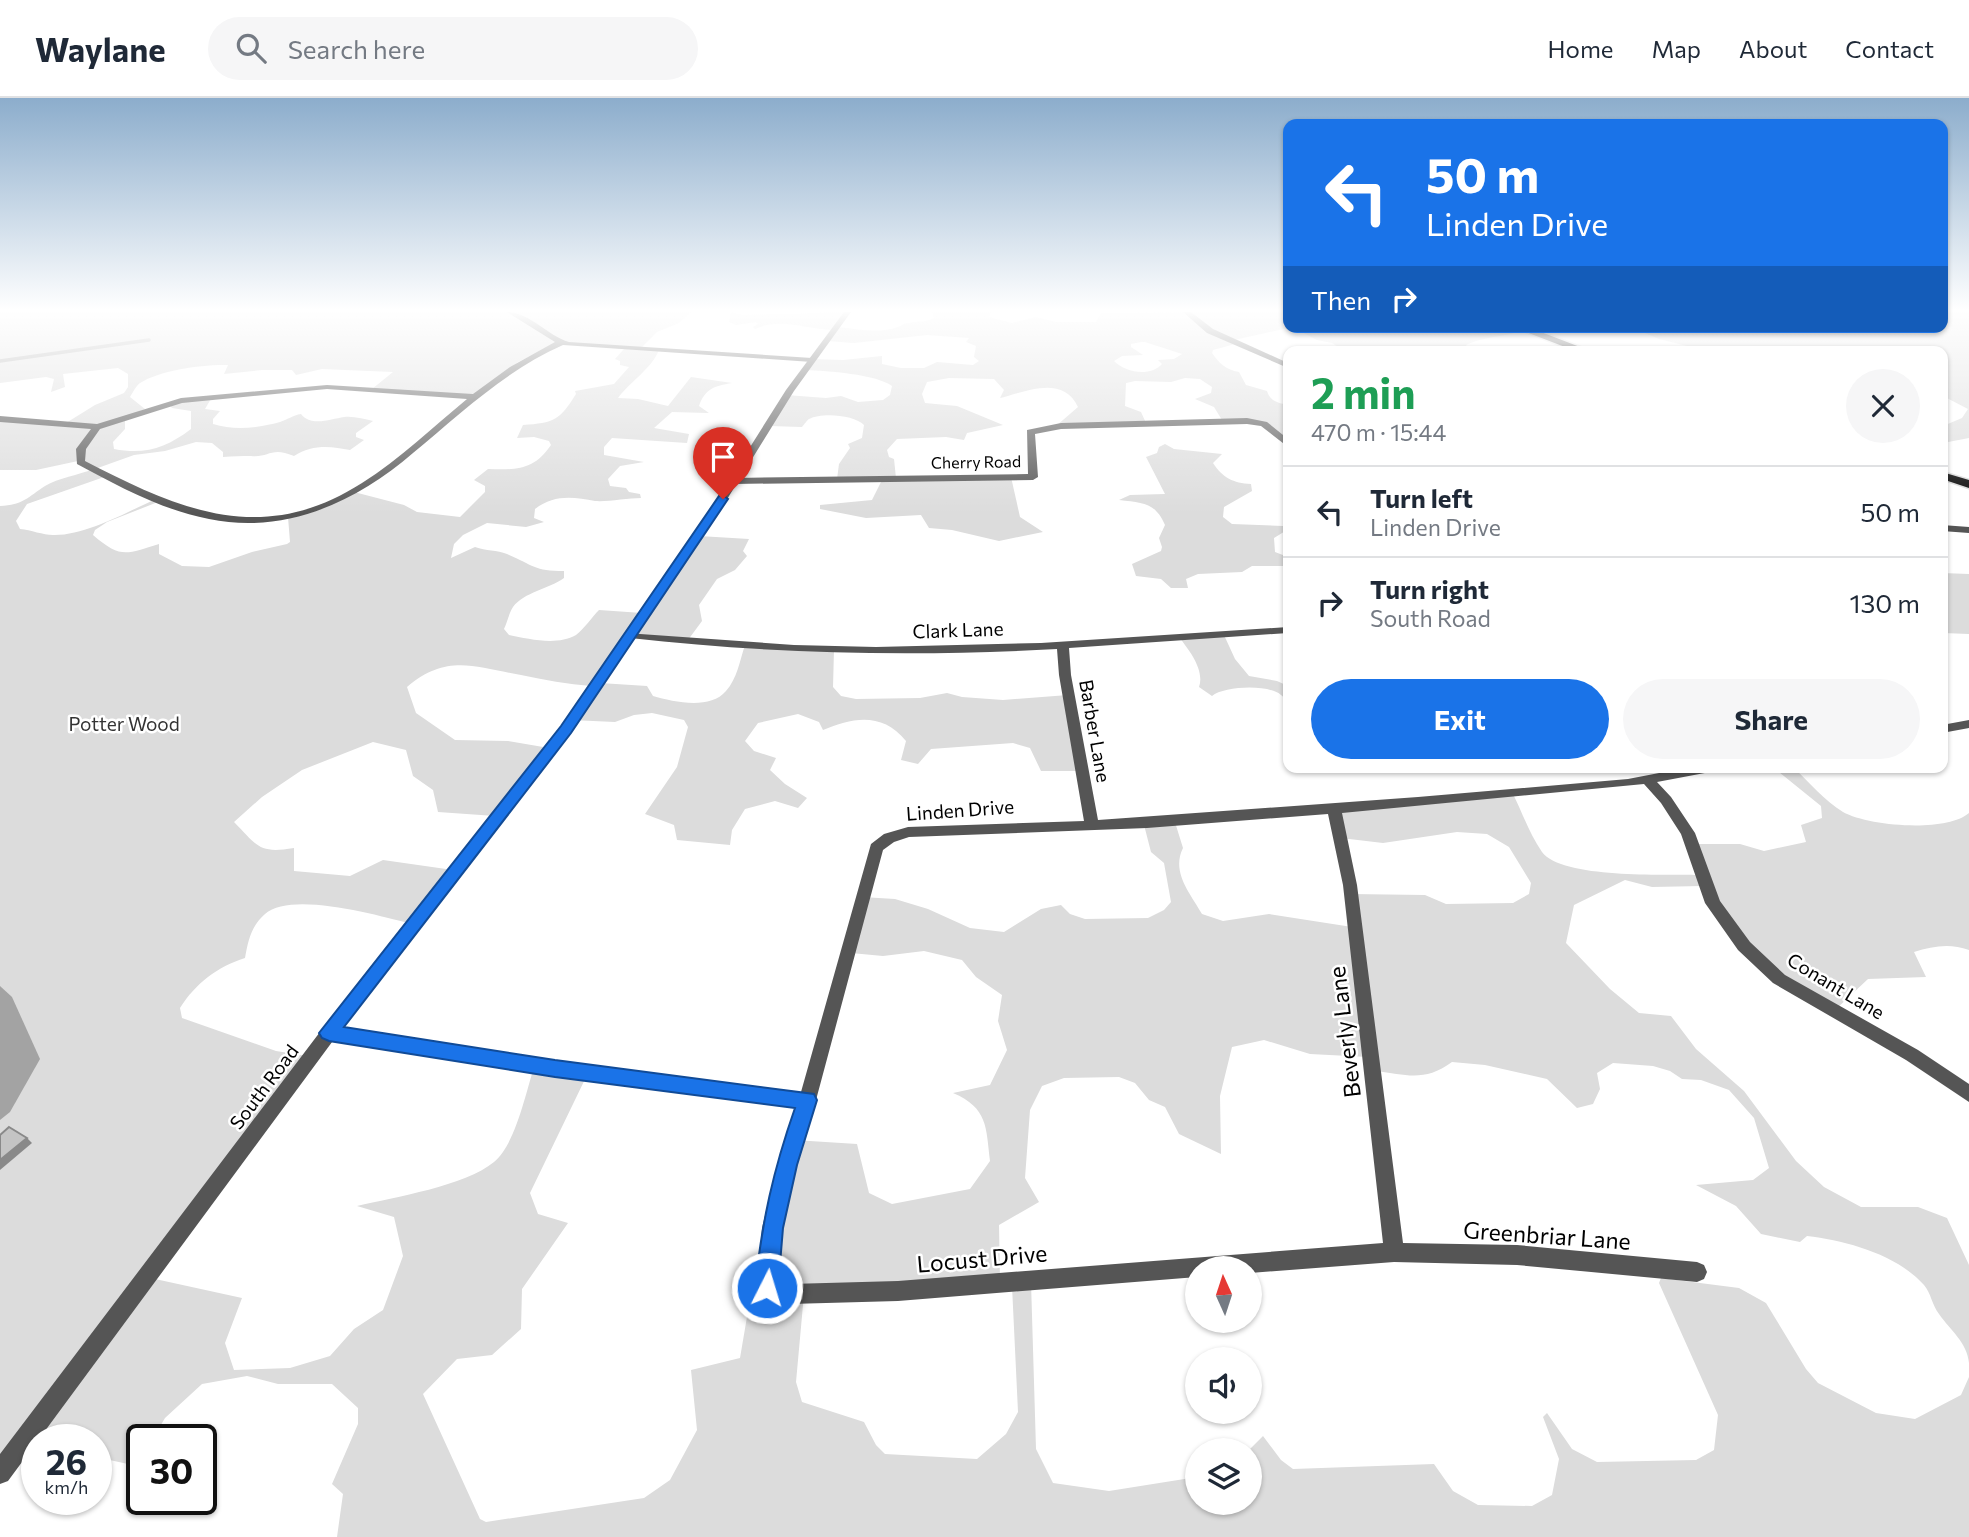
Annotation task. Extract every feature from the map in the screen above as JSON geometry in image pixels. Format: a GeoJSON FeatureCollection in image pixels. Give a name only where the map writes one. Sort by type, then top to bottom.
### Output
{"type":"FeatureCollection","features":[{"type":"Feature","properties":{"kind":"main road"},"geometry":{"type":"LineString","coordinates":[[1948,477],[1969,484]]}},
{"type":"Feature","properties":{"kind":"street"},"geometry":{"type":"LineString","coordinates":[[97,427],[86,438],[81,449],[80,462],[142,492],[209,516],[256,518],[309,510],[353,492],[390,467],[496,379]]}},
{"type":"Feature","properties":{"kind":"street","name":"South Road"},"geometry":{"type":"LineString","coordinates":[[0,1473],[329,1033],[566,730],[734,481],[798,379]]}},
{"type":"Feature","properties":{"kind":"street"},"geometry":{"type":"LineString","coordinates":[[0,419],[97,427],[181,401],[278,390],[351,388],[473,397]]}},
{"type":"Feature","properties":{"kind":"street","name":"Cherry Road"},"geometry":{"type":"LineString","coordinates":[[734,481],[1033,477],[1030,432],[1061,426],[1247,421],[1264,424],[1283,440]]}},
{"type":"Feature","properties":{"kind":"street"},"geometry":{"type":"LineString","coordinates":[[1948,528],[1969,530]]}},
{"type":"Feature","properties":{"kind":"street","name":"Clark Lane"},"geometry":{"type":"LineString","coordinates":[[630,635],[667,640],[829,650],[1063,645],[1283,631]]}},
{"type":"Feature","properties":{"kind":"street","name":"Barber Lane"},"geometry":{"type":"LineString","coordinates":[[1063,645],[1065,675],[1092,825]]}},
{"type":"Feature","properties":{"kind":"street"},"geometry":{"type":"LineString","coordinates":[[1948,728],[1969,723]]}},
{"type":"Feature","properties":{"kind":"street","name":"Linden Drive"},"geometry":{"type":"LineString","coordinates":[[807,1100],[876,848],[889,838],[908,832],[1092,825],[1334,807],[1647,779],[1681,773]]}},
{"type":"Feature","properties":{"kind":"street","name":"Conant Lane"},"geometry":{"type":"LineString","coordinates":[[1647,779],[1666,800],[1688,833],[1713,903],[1744,946],[1779,979],[1912,1055],[1969,1094]]}},
{"type":"Feature","properties":{"kind":"street","name":"Beverly Lane"},"geometry":{"type":"LineString","coordinates":[[1334,807],[1350,886],[1394,1252]]}},
{"type":"Feature","properties":{"kind":"street"},"geometry":{"type":"LineString","coordinates":[[329,1033],[555,1068],[807,1100]]}},
{"type":"Feature","properties":{"kind":"street","name":"Locust Drive"},"geometry":{"type":"LineString","coordinates":[[807,1100],[786,1165],[772,1228],[767,1288],[782,1292],[898,1291],[1394,1252]]}},
{"type":"Feature","properties":{"kind":"street","name":"Greenbriar Lane"},"geometry":{"type":"LineString","coordinates":[[1394,1252],[1517,1255],[1697,1272]]}},
{"type":"Feature","properties":{"kind":"green space"},"geometry":{"type":"Polygon","coordinates":[[[0,379],[29,379],[0,383],[0,379]]]}},
{"type":"Feature","properties":{"kind":"green space"},"geometry":{"type":"Polygon","coordinates":[[[54,379],[64,379],[65,387],[51,392],[54,379]]]}},
{"type":"Feature","properties":{"kind":"green space","name":"Potter Wood"},"geometry":{"type":"Polygon","coordinates":[[[128,379],[147,379],[140,383],[130,397],[145,409],[125,417],[125,429],[113,442],[114,449],[125,451],[164,445],[191,429],[191,411],[172,408],[168,403],[212,397],[205,409],[220,411],[213,419],[213,424],[230,427],[263,426],[301,414],[316,421],[348,417],[373,421],[356,433],[356,437],[364,440],[350,450],[322,447],[308,449],[294,456],[275,452],[257,456],[223,457],[223,452],[212,443],[196,442],[165,451],[134,455],[95,469],[107,476],[27,504],[16,521],[20,529],[49,535],[66,534],[107,522],[95,530],[93,535],[110,548],[131,552],[159,544],[159,554],[182,566],[209,567],[252,552],[287,544],[290,542],[288,517],[354,492],[404,505],[417,512],[460,517],[485,492],[485,486],[474,480],[488,469],[524,467],[545,453],[551,445],[549,441],[534,437],[517,438],[523,425],[542,423],[560,415],[576,394],[575,391],[614,384],[618,379],[636,379],[618,398],[638,399],[668,406],[689,379],[732,383],[707,392],[699,406],[709,413],[672,412],[654,428],[689,434],[687,443],[612,438],[604,447],[604,455],[644,462],[620,466],[608,479],[610,486],[626,488],[629,492],[640,494],[641,498],[600,501],[557,499],[535,509],[534,518],[544,522],[526,527],[487,523],[463,535],[454,544],[451,558],[475,547],[503,553],[540,569],[564,571],[564,578],[530,594],[513,607],[504,629],[509,635],[543,641],[560,640],[576,635],[599,610],[642,613],[699,536],[749,539],[743,551],[747,556],[735,570],[717,579],[699,605],[702,621],[688,640],[630,634],[600,683],[647,686],[653,696],[701,703],[719,697],[730,686],[745,645],[834,650],[833,687],[841,696],[856,699],[920,698],[947,693],[962,697],[1003,700],[1068,695],[1079,771],[1041,771],[1030,748],[1013,743],[931,749],[918,764],[901,760],[906,741],[888,725],[878,721],[856,720],[823,730],[819,722],[798,714],[758,723],[745,741],[754,751],[776,758],[770,770],[785,784],[807,798],[798,808],[775,801],[745,809],[732,830],[730,845],[677,840],[674,825],[645,814],[677,767],[688,727],[684,720],[652,713],[634,715],[615,722],[571,720],[591,686],[475,666],[449,666],[421,676],[407,687],[416,713],[455,740],[508,741],[549,748],[495,816],[438,812],[433,790],[413,776],[406,750],[373,742],[302,770],[262,797],[234,822],[248,837],[266,849],[294,848],[294,871],[350,876],[383,860],[453,870],[408,923],[334,907],[277,907],[265,914],[256,924],[245,958],[208,977],[180,1008],[182,1018],[276,1051],[308,1056],[146,1277],[242,1298],[225,1343],[234,1370],[290,1368],[330,1356],[354,1329],[383,1310],[403,1256],[394,1217],[357,1206],[448,1184],[466,1178],[494,1162],[502,1154],[514,1130],[535,1064],[588,1073],[530,1193],[538,1214],[568,1223],[522,1289],[521,1329],[492,1355],[457,1359],[423,1394],[480,1519],[486,1522],[644,1498],[670,1480],[697,1430],[691,1370],[740,1358],[748,1311],[769,1289],[794,1140],[857,1144],[869,1193],[892,1204],[970,1189],[990,1161],[986,1128],[979,1112],[973,1105],[953,1093],[990,1085],[1007,1050],[998,1021],[1002,995],[976,977],[962,960],[924,951],[883,956],[851,953],[862,897],[895,899],[928,909],[970,928],[1004,932],[1041,909],[1061,905],[1070,914],[1085,919],[1148,918],[1164,910],[1171,902],[1164,863],[1151,852],[1143,821],[1174,819],[1183,848],[1179,865],[1181,874],[1202,914],[1223,921],[1269,914],[1352,927],[1350,894],[1425,895],[1446,904],[1513,903],[1529,894],[1531,883],[1509,847],[1487,834],[1457,832],[1383,843],[1341,838],[1333,811],[1513,794],[1542,852],[1553,861],[1592,871],[1699,875],[1698,844],[1740,844],[1764,851],[1806,842],[1801,825],[1822,818],[1821,806],[1780,773],[1799,773],[1836,808],[1870,821],[1926,825],[1958,819],[1969,813],[1969,950],[1942,946],[1914,952],[1926,977],[1868,979],[1835,1010],[1776,977],[1702,886],[1652,887],[1625,880],[1574,905],[1566,943],[1610,989],[1639,1013],[1671,1016],[1696,1049],[1744,1091],[1796,1161],[1824,1187],[1861,1207],[1918,1207],[1947,1218],[1969,1265],[1969,1363],[1962,1342],[1937,1310],[1924,1285],[1900,1265],[1870,1251],[1838,1241],[1807,1236],[1800,1242],[1761,1234],[1736,1206],[1696,1185],[1753,1180],[1769,1168],[1754,1118],[1729,1090],[1701,1080],[1682,1079],[1670,1071],[1653,1066],[1613,1063],[1597,1073],[1600,1089],[1593,1104],[1577,1108],[1547,1079],[1485,1065],[1452,1062],[1424,1075],[1407,1075],[1376,1071],[1368,1057],[1310,1054],[1264,1040],[1232,1047],[1220,1096],[1221,1154],[1179,1134],[1165,1107],[1149,1100],[1135,1083],[1119,1077],[1064,1078],[1042,1086],[1030,1110],[1025,1178],[1039,1202],[999,1225],[1000,1280],[804,1294],[796,1382],[802,1402],[864,1422],[876,1445],[885,1454],[977,1459],[1006,1434],[1018,1412],[1012,1286],[1031,1282],[1036,1449],[1053,1483],[1109,1491],[1185,1479],[1185,1515],[1262,1515],[1263,1436],[1281,1460],[1293,1469],[1434,1464],[1453,1491],[1478,1505],[1532,1506],[1552,1495],[1559,1459],[1543,1417],[1547,1413],[1572,1449],[1597,1462],[1696,1460],[1714,1450],[1718,1415],[1659,1283],[1661,1278],[1739,1288],[1766,1303],[1806,1369],[1818,1383],[1876,1413],[1915,1419],[1961,1395],[1969,1377],[1969,1537],[337,1537],[343,1494],[332,1484],[358,1424],[358,1408],[332,1384],[278,1384],[247,1376],[202,1384],[161,1424],[126,1424],[126,1464],[112,1461],[112,1424],[21,1424],[21,1446],[0,1473],[0,506],[20,502],[50,483],[93,469],[78,461],[36,470],[0,470],[0,419],[66,423],[95,405],[124,393],[128,387],[128,379]]]}},
{"type":"Feature","properties":{"kind":"green space"},"geometry":{"type":"Polygon","coordinates":[[[384,379],[495,379],[472,397],[372,389],[384,379]]]}},
{"type":"Feature","properties":{"kind":"green space"},"geometry":{"type":"Polygon","coordinates":[[[876,379],[943,379],[927,382],[922,394],[925,403],[957,406],[1003,425],[967,433],[964,440],[946,437],[897,439],[887,450],[889,457],[894,459],[896,478],[1011,477],[1020,517],[1043,532],[999,541],[952,530],[929,528],[921,515],[866,518],[820,509],[820,505],[872,500],[882,480],[837,479],[839,464],[850,448],[848,444],[862,438],[864,425],[853,419],[830,415],[809,419],[802,427],[770,426],[786,395],[826,398],[841,396],[858,402],[883,400],[890,395],[892,386],[876,379]]]}},
{"type":"Feature","properties":{"kind":"green space"},"geometry":{"type":"Polygon","coordinates":[[[994,379],[1181,379],[1171,382],[1126,383],[1125,406],[1141,412],[1146,423],[1056,426],[1078,407],[1063,391],[1043,388],[1000,398],[1004,390],[994,379]]]}},
{"type":"Feature","properties":{"kind":"green space"},"geometry":{"type":"Polygon","coordinates":[[[1200,379],[1243,379],[1246,385],[1267,391],[1275,401],[1283,403],[1283,440],[1264,424],[1222,420],[1214,407],[1195,399],[1211,393],[1212,387],[1200,379]]]}},
{"type":"Feature","properties":{"kind":"green space"},"geometry":{"type":"Polygon","coordinates":[[[1948,379],[1969,379],[1969,438],[1948,442],[1948,424],[1962,418],[1968,409],[1948,399],[1948,379]]]}},
{"type":"Feature","properties":{"kind":"green space"},"geometry":{"type":"Polygon","coordinates":[[[1165,444],[1174,449],[1222,454],[1213,463],[1217,468],[1229,479],[1251,484],[1252,491],[1224,507],[1223,517],[1232,524],[1283,526],[1283,532],[1274,538],[1275,552],[1283,555],[1283,566],[1252,566],[1242,572],[1198,574],[1186,579],[1188,588],[1171,588],[1161,579],[1136,576],[1132,564],[1161,551],[1159,538],[1165,525],[1157,512],[1147,505],[1119,500],[1130,495],[1165,494],[1146,457],[1157,453],[1159,447],[1165,444]]]}},
{"type":"Feature","properties":{"kind":"green space"},"geometry":{"type":"Polygon","coordinates":[[[158,498],[163,500],[107,522],[158,498]]]}},
{"type":"Feature","properties":{"kind":"green space"},"geometry":{"type":"Polygon","coordinates":[[[1948,573],[1969,574],[1969,634],[1948,633],[1948,573]]]}},
{"type":"Feature","properties":{"kind":"green space"},"geometry":{"type":"Polygon","coordinates":[[[1224,635],[1235,659],[1249,676],[1283,684],[1283,697],[1275,691],[1257,688],[1236,688],[1212,696],[1199,687],[1198,667],[1179,637],[1224,635]]]}},
{"type":"Feature","properties":{"kind":"shaded area"},"geometry":{"type":"Polygon","coordinates":[[[0,986],[12,997],[40,1059],[10,1112],[0,1120],[0,986]]]}},
{"type":"Feature","properties":{"kind":"building"},"geometry":{"type":"Polygon","coordinates":[[[9,1127],[27,1138],[0,1160],[0,1135],[9,1127]]]}},
{"type":"Feature","properties":{"kind":"route"},"geometry":{"type":"LineString","coordinates":[[723,499],[566,730],[329,1033],[555,1068],[807,1100],[786,1165],[772,1228],[767,1288]]}}]}
